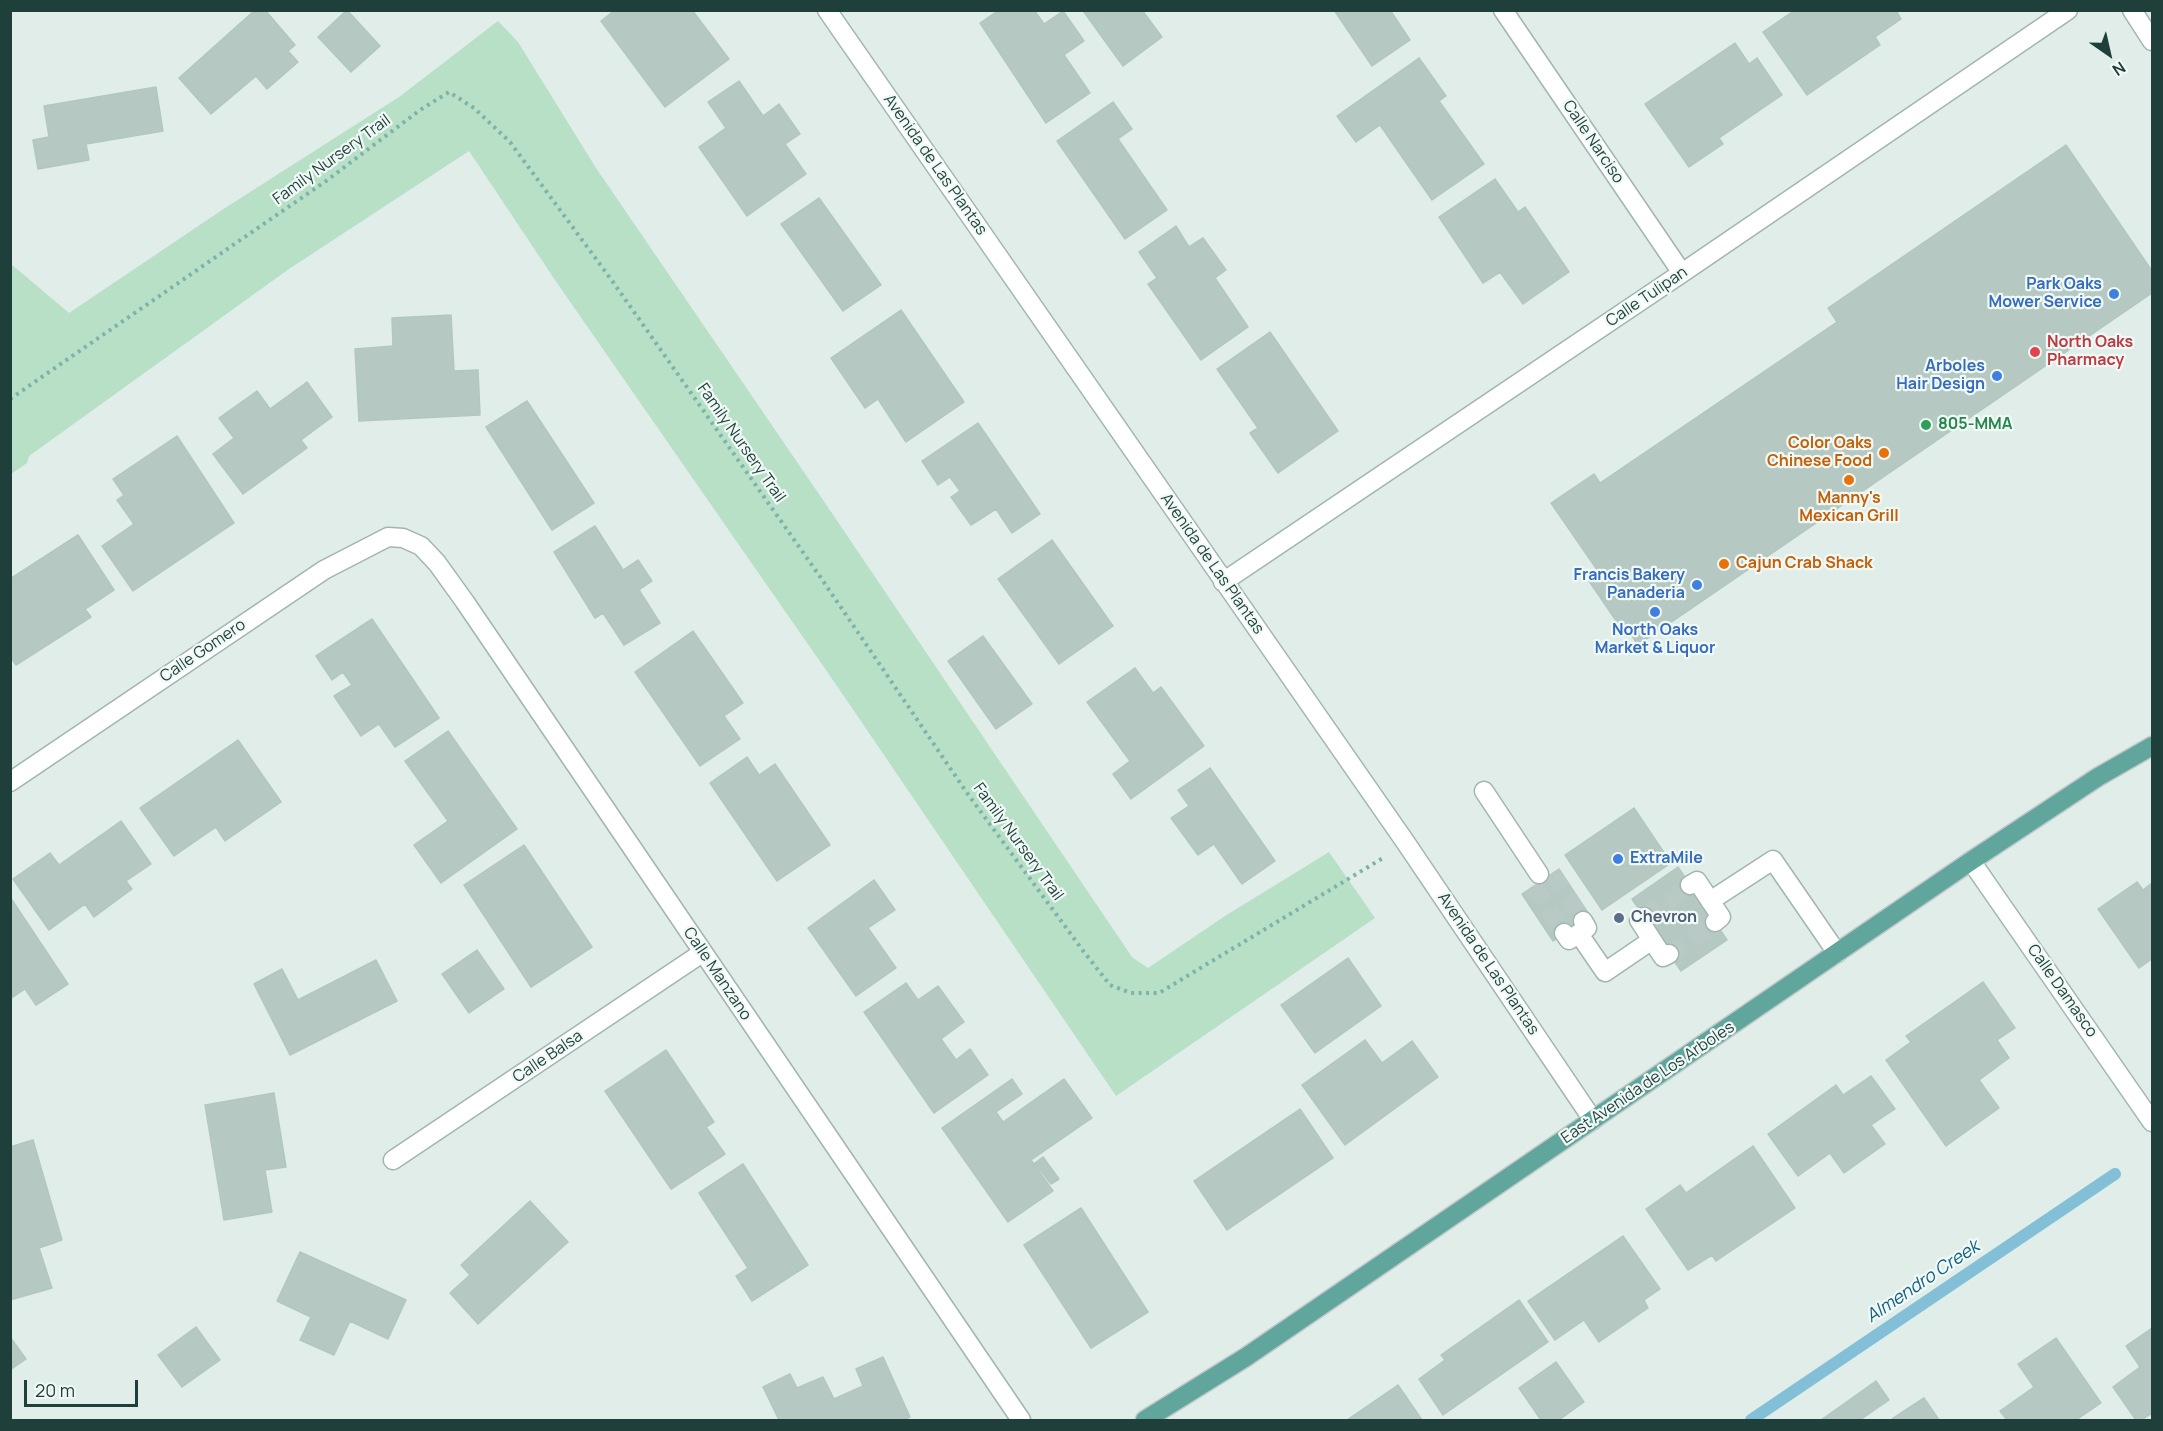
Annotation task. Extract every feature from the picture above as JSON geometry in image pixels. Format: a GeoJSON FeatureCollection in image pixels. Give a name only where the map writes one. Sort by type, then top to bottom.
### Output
{"type":"FeatureCollection","features":[{"type":"Feature","properties":{"kind":"main road","name":"East Avenida de Los Arboles"},"geometry":{"type":"LineString","coordinates":[[1145,1420],[1246,1357],[1971,861],[2098,777],[2152,746]]}},
{"type":"Feature","properties":{"kind":"street","name":"Avenida de Las Plantas"},"geometry":{"type":"LineString","coordinates":[[827,10],[1406,843],[1593,1120]]}},
{"type":"Feature","properties":{"kind":"street","name":"Calle Narciso"},"geometry":{"type":"LineString","coordinates":[[1503,10],[1682,273]]}},
{"type":"Feature","properties":{"kind":"street","name":"Calle Tulipan"},"geometry":{"type":"LineString","coordinates":[[1223,582],[2068,10]]}},
{"type":"Feature","properties":{"kind":"street"},"geometry":{"type":"LineString","coordinates":[[2132,10],[2152,41]]}},
{"type":"Feature","properties":{"kind":"street","name":"Calle Gomero"},"geometry":{"type":"LineString","coordinates":[[10,782],[324,570],[388,537],[404,538]]}},
{"type":"Feature","properties":{"kind":"street","name":"Calle Manzano"},"geometry":{"type":"LineString","coordinates":[[404,538],[421,546],[460,594],[1021,1420]]}},
{"type":"Feature","properties":{"kind":"street"},"geometry":{"type":"LineString","coordinates":[[1484,791],[1542,878]]}},
{"type":"Feature","properties":{"kind":"street"},"geometry":{"type":"LineString","coordinates":[[1710,901],[1773,860],[1837,953]]}},
{"type":"Feature","properties":{"kind":"street","name":"Calle Damasco"},"geometry":{"type":"LineString","coordinates":[[1971,861],[2152,1122]]}},
{"type":"Feature","properties":{"kind":"street"},"geometry":{"type":"LineString","coordinates":[[1690,885],[1697,881],[1721,917],[1715,922]]}},
{"type":"Feature","properties":{"kind":"street"},"geometry":{"type":"LineString","coordinates":[[1644,917],[1639,920],[1652,940],[1664,957],[1669,954]]}},
{"type":"Feature","properties":{"kind":"street"},"geometry":{"type":"LineString","coordinates":[[1575,929],[1605,972],[1652,940]]}},
{"type":"Feature","properties":{"kind":"street","name":"Calle Balsa"},"geometry":{"type":"LineString","coordinates":[[393,1160],[702,953]]}},
{"type":"Feature","properties":{"kind":"path","name":"Family Nursery Trail"},"geometry":{"type":"LineString","coordinates":[[10,399],[326,181],[420,110],[449,92],[474,108],[517,151],[613,282],[822,578],[967,793],[1110,985],[1131,993],[1159,993],[1278,923],[1406,843]]}},
{"type":"Feature","properties":{"kind":"green space"},"geometry":{"type":"Polygon","coordinates":[[[498,21],[518,42],[596,168],[1132,957],[1148,968],[1225,916],[1329,852],[1375,918],[1116,1096],[837,686],[557,283],[469,151],[289,269],[29,456],[27,463],[11,474],[11,264],[69,313],[225,208],[399,97],[498,21]]]}},
{"type":"Feature","properties":{"kind":"building"},"geometry":{"type":"Polygon","coordinates":[[[255,10],[265,10],[295,45],[288,51],[298,62],[267,89],[256,76],[211,114],[179,78],[255,10]]]}},
{"type":"Feature","properties":{"kind":"building"},"geometry":{"type":"Polygon","coordinates":[[[347,10],[380,46],[351,72],[318,37],[347,10]]]}},
{"type":"Feature","properties":{"kind":"building"},"geometry":{"type":"Polygon","coordinates":[[[615,10],[692,10],[729,59],[665,107],[601,21],[615,10]]]}},
{"type":"Feature","properties":{"kind":"building"},"geometry":{"type":"Polygon","coordinates":[[[999,10],[1034,10],[1044,24],[1063,11],[1084,41],[1064,55],[1090,93],[1046,123],[980,23],[999,10]]]}},
{"type":"Feature","properties":{"kind":"building"},"geometry":{"type":"Polygon","coordinates":[[[1085,10],[1142,10],[1162,37],[1123,66],[1084,12],[1085,10]]]}},
{"type":"Feature","properties":{"kind":"building"},"geometry":{"type":"Polygon","coordinates":[[[1334,10],[1390,10],[1410,40],[1372,66],[1334,10]]]}},
{"type":"Feature","properties":{"kind":"building"},"geometry":{"type":"Polygon","coordinates":[[[1795,10],[1896,10],[1901,19],[1875,37],[1880,45],[1807,95],[1763,32],[1795,10]]]}},
{"type":"Feature","properties":{"kind":"building"},"geometry":{"type":"Polygon","coordinates":[[[1735,43],[1749,64],[1757,58],[1782,95],[1719,138],[1723,144],[1689,167],[1645,104],[1735,43]]]}},
{"type":"Feature","properties":{"kind":"building"},"geometry":{"type":"Polygon","coordinates":[[[1419,58],[1446,96],[1439,101],[1484,164],[1432,200],[1380,125],[1356,142],[1337,116],[1419,58]]]}},
{"type":"Feature","properties":{"kind":"building"},"geometry":{"type":"Polygon","coordinates":[[[739,81],[763,116],[779,104],[800,134],[785,144],[806,174],[747,216],[699,147],[726,128],[708,102],[739,81]]]}},
{"type":"Feature","properties":{"kind":"building"},"geometry":{"type":"Polygon","coordinates":[[[156,87],[163,131],[86,144],[89,160],[38,169],[33,140],[49,137],[44,106],[156,87]]]}},
{"type":"Feature","properties":{"kind":"building"},"geometry":{"type":"Polygon","coordinates":[[[1113,102],[1132,129],[1118,139],[1167,210],[1125,239],[1057,141],[1113,102]]]}},
{"type":"Feature","properties":{"kind":"building"},"geometry":{"type":"Polygon","coordinates":[[[2066,145],[2152,271],[2152,293],[1638,645],[1623,622],[1619,625],[1589,581],[1600,574],[1551,503],[1594,474],[1600,483],[1837,322],[1828,308],[2066,145]]]}},
{"type":"Feature","properties":{"kind":"building"},"geometry":{"type":"Polygon","coordinates":[[[1495,179],[1518,212],[1525,207],[1569,272],[1523,304],[1500,272],[1483,283],[1439,217],[1495,179]]]}},
{"type":"Feature","properties":{"kind":"building"},"geometry":{"type":"Polygon","coordinates":[[[819,198],[881,285],[843,311],[781,224],[819,198]]]}},
{"type":"Feature","properties":{"kind":"building"},"geometry":{"type":"Polygon","coordinates":[[[1176,226],[1189,247],[1203,238],[1226,270],[1215,278],[1248,327],[1201,360],[1148,284],[1157,278],[1139,252],[1176,226]]]}},
{"type":"Feature","properties":{"kind":"building"},"geometry":{"type":"Polygon","coordinates":[[[901,310],[964,402],[906,442],[878,399],[865,408],[831,358],[901,310]]]}},
{"type":"Feature","properties":{"kind":"building"},"geometry":{"type":"Polygon","coordinates":[[[451,315],[454,371],[478,370],[480,415],[359,421],[355,349],[393,346],[392,318],[451,315]]]}},
{"type":"Feature","properties":{"kind":"building"},"geometry":{"type":"Polygon","coordinates":[[[1270,332],[1338,431],[1278,473],[1250,433],[1258,428],[1217,369],[1270,332]]]}},
{"type":"Feature","properties":{"kind":"building"},"geometry":{"type":"Polygon","coordinates":[[[307,382],[332,417],[301,440],[307,448],[243,494],[213,454],[234,438],[219,418],[257,391],[270,409],[307,382]]]}},
{"type":"Feature","properties":{"kind":"building"},"geometry":{"type":"Polygon","coordinates":[[[527,401],[594,503],[552,530],[486,427],[527,401]]]}},
{"type":"Feature","properties":{"kind":"building"},"geometry":{"type":"Polygon","coordinates":[[[978,423],[1040,514],[1012,533],[996,509],[971,525],[951,497],[960,491],[950,477],[938,485],[922,461],[978,423]]]}},
{"type":"Feature","properties":{"kind":"building"},"geometry":{"type":"Polygon","coordinates":[[[177,436],[234,523],[133,591],[102,546],[134,524],[117,500],[124,495],[113,479],[177,436]]]}},
{"type":"Feature","properties":{"kind":"building"},"geometry":{"type":"Polygon","coordinates":[[[595,526],[623,570],[638,560],[652,581],[639,590],[660,623],[624,645],[603,613],[595,618],[554,552],[595,526]]]}},
{"type":"Feature","properties":{"kind":"building"},"geometry":{"type":"Polygon","coordinates":[[[78,535],[114,590],[85,609],[91,617],[16,665],[10,656],[10,579],[78,535]]]}},
{"type":"Feature","properties":{"kind":"building"},"geometry":{"type":"Polygon","coordinates":[[[1052,540],[1113,626],[1059,664],[998,579],[1052,540]]]}},
{"type":"Feature","properties":{"kind":"building"},"geometry":{"type":"Polygon","coordinates":[[[372,619],[439,718],[395,747],[379,724],[361,736],[334,696],[352,685],[343,672],[332,680],[316,656],[372,619]]]}},
{"type":"Feature","properties":{"kind":"building"},"geometry":{"type":"Polygon","coordinates":[[[693,631],[743,703],[724,716],[740,739],[700,766],[635,672],[693,631]]]}},
{"type":"Feature","properties":{"kind":"building"},"geometry":{"type":"Polygon","coordinates":[[[983,636],[1032,704],[996,729],[948,661],[983,636]]]}},
{"type":"Feature","properties":{"kind":"building"},"geometry":{"type":"Polygon","coordinates":[[[1135,668],[1153,693],[1161,687],[1204,746],[1131,799],[1113,774],[1130,761],[1087,702],[1135,668]]]}},
{"type":"Feature","properties":{"kind":"building"},"geometry":{"type":"Polygon","coordinates":[[[448,731],[517,829],[441,883],[414,845],[448,821],[405,761],[448,731]]]}},
{"type":"Feature","properties":{"kind":"building"},"geometry":{"type":"Polygon","coordinates":[[[238,740],[281,802],[225,841],[216,827],[174,856],[140,808],[238,740]]]}},
{"type":"Feature","properties":{"kind":"building"},"geometry":{"type":"Polygon","coordinates":[[[747,757],[759,775],[775,764],[830,845],[777,881],[710,783],[747,757]]]}},
{"type":"Feature","properties":{"kind":"building"},"geometry":{"type":"Polygon","coordinates":[[[1210,768],[1275,861],[1242,884],[1214,844],[1198,855],[1171,818],[1189,806],[1178,790],[1210,768]]]}},
{"type":"Feature","properties":{"kind":"building","name":"ExtraMile"},"geometry":{"type":"Polygon","coordinates":[[[1634,808],[1671,863],[1602,910],[1565,855],[1634,808]]]}},
{"type":"Feature","properties":{"kind":"building"},"geometry":{"type":"Polygon","coordinates":[[[121,821],[151,864],[126,881],[132,889],[94,917],[85,904],[49,930],[13,879],[50,853],[59,865],[121,821]]]}},
{"type":"Feature","properties":{"kind":"building"},"geometry":{"type":"Polygon","coordinates":[[[524,845],[592,947],[531,987],[464,885],[524,845]]]}},
{"type":"Feature","properties":{"kind":"building"},"geometry":{"type":"Polygon","coordinates":[[[1678,867],[1727,940],[1681,971],[1632,899],[1678,867]]]}},
{"type":"Feature","properties":{"kind":"building"},"geometry":{"type":"Polygon","coordinates":[[[1559,869],[1590,916],[1553,941],[1522,894],[1559,869]]]}},
{"type":"Feature","properties":{"kind":"building"},"geometry":{"type":"Polygon","coordinates":[[[874,880],[895,910],[868,928],[896,968],[856,996],[808,928],[874,880]]]}},
{"type":"Feature","properties":{"kind":"building"},"geometry":{"type":"Polygon","coordinates":[[[2137,882],[2143,890],[2152,883],[2152,959],[2139,968],[2098,909],[2137,882]]]}},
{"type":"Feature","properties":{"kind":"building"},"geometry":{"type":"Polygon","coordinates":[[[10,897],[68,984],[36,1005],[25,989],[10,999],[10,897]]]}},
{"type":"Feature","properties":{"kind":"building"},"geometry":{"type":"Polygon","coordinates":[[[477,950],[504,989],[469,1013],[442,974],[477,950]]]}},
{"type":"Feature","properties":{"kind":"building"},"geometry":{"type":"Polygon","coordinates":[[[1348,958],[1381,1006],[1315,1053],[1281,1005],[1348,958]]]}},
{"type":"Feature","properties":{"kind":"building"},"geometry":{"type":"Polygon","coordinates":[[[376,960],[397,1001],[290,1055],[254,984],[282,969],[298,1000],[376,960]]]}},
{"type":"Feature","properties":{"kind":"building"},"geometry":{"type":"Polygon","coordinates":[[[1983,982],[2015,1028],[1997,1040],[2009,1058],[1979,1080],[1999,1108],[1946,1146],[1886,1060],[1911,1042],[1906,1036],[1983,982]]]}},
{"type":"Feature","properties":{"kind":"building"},"geometry":{"type":"Polygon","coordinates":[[[906,983],[918,1000],[938,986],[964,1022],[941,1039],[956,1060],[970,1049],[988,1075],[934,1113],[864,1012],[906,983]]]}},
{"type":"Feature","properties":{"kind":"building"},"geometry":{"type":"Polygon","coordinates":[[[1365,1040],[1382,1063],[1412,1041],[1438,1077],[1345,1145],[1302,1085],[1365,1040]]]}},
{"type":"Feature","properties":{"kind":"building"},"geometry":{"type":"Polygon","coordinates":[[[666,1050],[714,1122],[706,1127],[725,1154],[671,1189],[605,1091],[666,1050]]]}},
{"type":"Feature","properties":{"kind":"building"},"geometry":{"type":"Polygon","coordinates":[[[1871,1076],[1895,1109],[1871,1125],[1885,1144],[1844,1173],[1830,1153],[1798,1176],[1768,1134],[1836,1085],[1843,1095],[1871,1076]]]}},
{"type":"Feature","properties":{"kind":"building"},"geometry":{"type":"Polygon","coordinates":[[[1012,1079],[1022,1094],[996,1112],[1003,1122],[1064,1079],[1092,1118],[1031,1160],[1053,1191],[1008,1222],[942,1128],[1012,1079]]]}},
{"type":"Feature","properties":{"kind":"building"},"geometry":{"type":"Polygon","coordinates":[[[274,1093],[286,1167],[265,1170],[272,1212],[224,1220],[205,1105],[274,1093]]]}},
{"type":"Feature","properties":{"kind":"building"},"geometry":{"type":"Polygon","coordinates":[[[1300,1109],[1333,1158],[1227,1230],[1194,1181],[1300,1109]]]}},
{"type":"Feature","properties":{"kind":"building"},"geometry":{"type":"Polygon","coordinates":[[[33,1140],[62,1240],[39,1248],[52,1288],[10,1300],[10,1147],[33,1140]]]}},
{"type":"Feature","properties":{"kind":"building"},"geometry":{"type":"Polygon","coordinates":[[[1753,1146],[1795,1208],[1716,1261],[1712,1255],[1688,1270],[1646,1209],[1680,1185],[1686,1193],[1753,1146]]]}},
{"type":"Feature","properties":{"kind":"building"},"geometry":{"type":"Polygon","coordinates":[[[1043,1157],[1059,1179],[1051,1184],[1035,1163],[1043,1157]]]}},
{"type":"Feature","properties":{"kind":"building"},"geometry":{"type":"Polygon","coordinates":[[[743,1164],[808,1265],[752,1301],[736,1276],[748,1268],[699,1193],[743,1164]]]}},
{"type":"Feature","properties":{"kind":"building"},"geometry":{"type":"Polygon","coordinates":[[[530,1201],[568,1242],[478,1324],[450,1293],[470,1275],[461,1265],[530,1201]]]}},
{"type":"Feature","properties":{"kind":"building"},"geometry":{"type":"Polygon","coordinates":[[[1081,1208],[1148,1312],[1091,1348],[1024,1245],[1081,1208]]]}},
{"type":"Feature","properties":{"kind":"building"},"geometry":{"type":"Polygon","coordinates":[[[1623,1236],[1660,1289],[1644,1300],[1648,1308],[1599,1342],[1584,1320],[1555,1340],[1528,1301],[1623,1236]]]}},
{"type":"Feature","properties":{"kind":"building"},"geometry":{"type":"Polygon","coordinates":[[[300,1252],[406,1300],[388,1339],[350,1321],[334,1355],[300,1340],[311,1317],[277,1301],[300,1252]]]}},
{"type":"Feature","properties":{"kind":"building"},"geometry":{"type":"Polygon","coordinates":[[[1519,1300],[1548,1342],[1443,1415],[1419,1379],[1445,1360],[1441,1355],[1519,1300]]]}},
{"type":"Feature","properties":{"kind":"building"},"geometry":{"type":"Polygon","coordinates":[[[196,1327],[220,1360],[182,1387],[158,1355],[196,1327]]]}},
{"type":"Feature","properties":{"kind":"building"},"geometry":{"type":"Polygon","coordinates":[[[2152,1328],[2152,1413],[2141,1420],[2136,1420],[2113,1387],[2140,1367],[2126,1346],[2152,1328]]]}},
{"type":"Feature","properties":{"kind":"building"},"geometry":{"type":"Polygon","coordinates":[[[10,1337],[26,1359],[10,1370],[10,1337]]]}},
{"type":"Feature","properties":{"kind":"building"},"geometry":{"type":"Polygon","coordinates":[[[2056,1338],[2101,1403],[2076,1420],[2007,1420],[2000,1411],[2034,1387],[2018,1364],[2056,1338]]]}},
{"type":"Feature","properties":{"kind":"building"},"geometry":{"type":"Polygon","coordinates":[[[883,1357],[910,1417],[903,1420],[779,1420],[763,1387],[790,1374],[797,1388],[823,1377],[834,1399],[863,1386],[856,1369],[883,1357]]]}},
{"type":"Feature","properties":{"kind":"building"},"geometry":{"type":"Polygon","coordinates":[[[1556,1362],[1584,1402],[1559,1420],[1541,1420],[1519,1388],[1556,1362]]]}},
{"type":"Feature","properties":{"kind":"building"},"geometry":{"type":"Polygon","coordinates":[[[1876,1381],[1889,1400],[1860,1420],[1821,1420],[1876,1381]]]}},
{"type":"Feature","properties":{"kind":"building"},"geometry":{"type":"Polygon","coordinates":[[[1398,1385],[1422,1420],[1347,1420],[1398,1385]]]}},
{"type":"Feature","properties":{"kind":"building"},"geometry":{"type":"Polygon","coordinates":[[[1924,1398],[1939,1420],[1892,1419],[1924,1398]]]}},
{"type":"Feature","properties":{"kind":"waterway","name":"Almendro Creek"},"geometry":{"type":"LineString","coordinates":[[1751,1420],[2115,1174]]}},
{"type":"Feature","properties":{"kind":"tunnel"},"geometry":{"type":"LineString","coordinates":[[1552,874],[1583,921]]}},
{"type":"Feature","properties":{"kind":"tunnel"},"geometry":{"type":"LineString","coordinates":[[1644,917],[1690,885]]}},
{"type":"Feature","properties":{"kind":"tunnel"},"geometry":{"type":"LineString","coordinates":[[1534,886],[1564,933]]}},
{"type":"Feature","properties":{"kind":"tunnel"},"geometry":{"type":"LineString","coordinates":[[1669,954],[1715,922]]}},
{"type":"Feature","properties":{"kind":"place","name":"Park Oaks Mower Service"},"geometry":{"type":"Point","coordinates":[2114,294]}},
{"type":"Feature","properties":{"kind":"place","name":"North Oaks Pharmacy"},"geometry":{"type":"Point","coordinates":[2035,352]}},
{"type":"Feature","properties":{"kind":"place","name":"Arboles Hair Design"},"geometry":{"type":"Point","coordinates":[1997,376]}},
{"type":"Feature","properties":{"kind":"place","name":"805-MMA"},"geometry":{"type":"Point","coordinates":[1926,425]}},
{"type":"Feature","properties":{"kind":"place","name":"Color Oaks Chinese Food"},"geometry":{"type":"Point","coordinates":[1884,453]}},
{"type":"Feature","properties":{"kind":"place","name":"Manny's Mexican Grill"},"geometry":{"type":"Point","coordinates":[1849,480]}},
{"type":"Feature","properties":{"kind":"place","name":"Cajun Crab Shack"},"geometry":{"type":"Point","coordinates":[1724,564]}},
{"type":"Feature","properties":{"kind":"place","name":"Francis Bakery Panaderia"},"geometry":{"type":"Point","coordinates":[1697,585]}},
{"type":"Feature","properties":{"kind":"place","name":"North Oaks Market & Liquor"},"geometry":{"type":"Point","coordinates":[1655,612]}},
{"type":"Feature","properties":{"kind":"place","name":"ExtraMile"},"geometry":{"type":"Point","coordinates":[1618,859]}},
{"type":"Feature","properties":{"kind":"place","name":"Chevron"},"geometry":{"type":"Point","coordinates":[1619,918]}}]}
